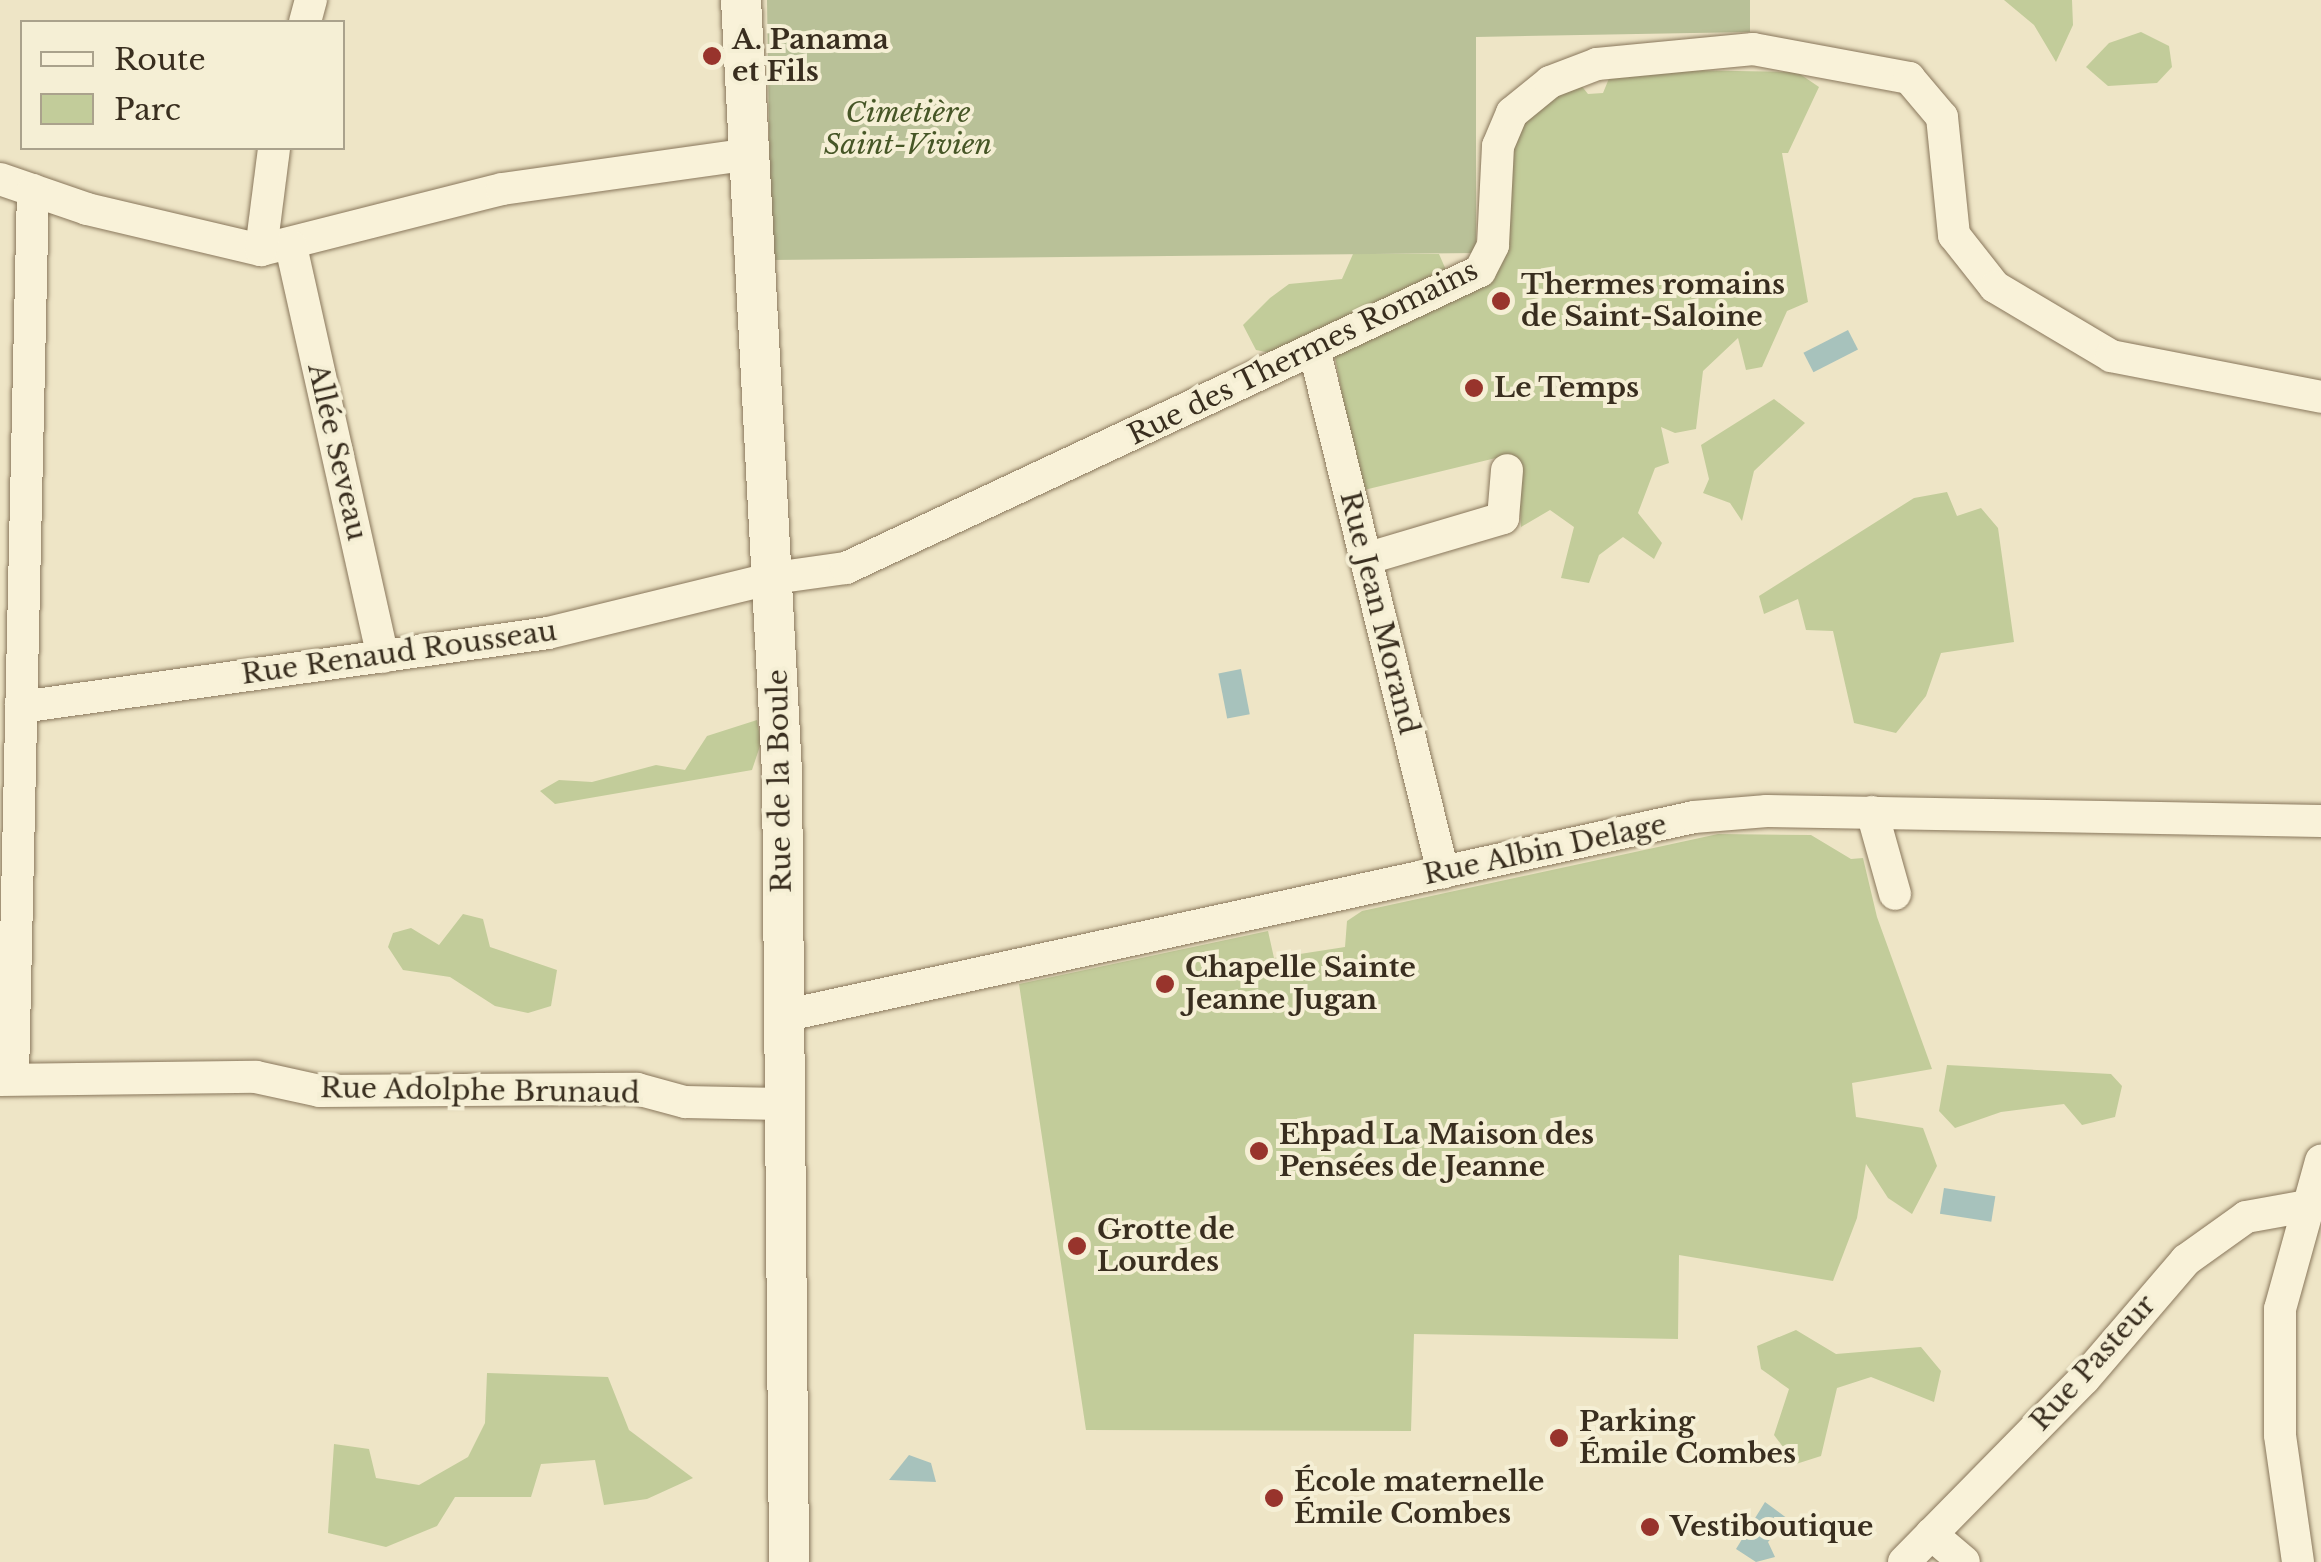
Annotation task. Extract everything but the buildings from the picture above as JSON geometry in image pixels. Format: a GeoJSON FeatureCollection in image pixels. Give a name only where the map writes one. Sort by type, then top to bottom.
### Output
{"type":"FeatureCollection","features":[{"type":"Feature","properties":{"kind":"street","name":"Rue de la Boule"},"geometry":{"type":"LineString","coordinates":[[741,0],[745,155],[774,578],[790,1562]]}},
{"type":"Feature","properties":{"kind":"street","name":"Rue des Thermes Romains"},"geometry":{"type":"LineString","coordinates":[[774,578],[846,568],[1315,354],[1485,267],[1493,245],[1498,146],[1512,113],[1537,90],[1597,64],[1753,49],[1908,78],[1942,117],[1954,235],[1996,286],[2111,356],[2321,397]]}},
{"type":"Feature","properties":{"kind":"street","name":"Allée Seveau"},"geometry":{"type":"LineString","coordinates":[[274,150],[276,248],[383,657]]}},
{"type":"Feature","properties":{"kind":"street"},"geometry":{"type":"LineString","coordinates":[[0,179],[203,240],[276,248],[502,188],[745,155]]}},
{"type":"Feature","properties":{"kind":"street"},"geometry":{"type":"LineString","coordinates":[[6,1078],[8,763],[21,707],[11,587],[33,190]]}},
{"type":"Feature","properties":{"kind":"street","name":"Rue Jean Morand"},"geometry":{"type":"LineString","coordinates":[[1315,354],[1443,872]]}},
{"type":"Feature","properties":{"kind":"street"},"geometry":{"type":"LineString","coordinates":[[1366,559],[1503,518],[1507,470]]}},
{"type":"Feature","properties":{"kind":"street","name":"Rue Renaud Rousseau"},"geometry":{"type":"LineString","coordinates":[[21,707],[548,633],[774,578]]}},
{"type":"Feature","properties":{"kind":"street"},"geometry":{"type":"LineString","coordinates":[[1872,812],[1895,894]]}},
{"type":"Feature","properties":{"kind":"street","name":"Rue Albin Delage"},"geometry":{"type":"LineString","coordinates":[[783,1016],[1694,817],[1872,812],[2321,821]]}},
{"type":"Feature","properties":{"kind":"street","name":"Rue Adolphe Brunaud"},"geometry":{"type":"LineString","coordinates":[[6,1078],[256,1077],[320,1091],[433,1094],[522,1086],[637,1090],[685,1102],[781,1104]]}},
{"type":"Feature","properties":{"kind":"street"},"geometry":{"type":"LineString","coordinates":[[2298,1562],[2280,1435],[2280,1309],[2321,1160]]}},
{"type":"Feature","properties":{"kind":"street","name":"Rue Pasteur"},"geometry":{"type":"LineString","coordinates":[[1904,1562],[2084,1378],[2186,1260],[2246,1217],[2307,1206]]}},
{"type":"Feature","properties":{"kind":"street"},"geometry":{"type":"LineString","coordinates":[[1932,1534],[1964,1562]]}},
{"type":"Feature","properties":{"kind":"green space","name":"Cimetière Saint-Vivien"},"geometry":{"type":"Polygon","coordinates":[[[767,0],[1750,0],[1750,32],[1476,37],[1476,253],[771,260],[767,0]]]}},
{"type":"Feature","properties":{"kind":"green space"},"geometry":{"type":"Polygon","coordinates":[[[2004,0],[2072,0],[2073,25],[2056,62],[2034,25],[2004,0]]]}},
{"type":"Feature","properties":{"kind":"green space"},"geometry":{"type":"Polygon","coordinates":[[[2141,32],[2169,46],[2172,67],[2157,83],[2108,86],[2086,67],[2109,43],[2141,32]]]}},
{"type":"Feature","properties":{"kind":"green space"},"geometry":{"type":"Polygon","coordinates":[[[1678,70],[1797,72],[1819,87],[1788,153],[1782,153],[1808,302],[1787,311],[1762,367],[1746,370],[1738,338],[1703,371],[1696,429],[1675,433],[1661,427],[1669,463],[1655,468],[1638,513],[1662,543],[1654,559],[1623,537],[1599,555],[1589,583],[1561,578],[1574,527],[1550,510],[1521,527],[1519,492],[1500,457],[1360,491],[1335,357],[1346,344],[1483,276],[1512,135],[1543,99],[1580,84],[1588,94],[1603,93],[1610,76],[1678,70]]]}},
{"type":"Feature","properties":{"kind":"green space"},"geometry":{"type":"Polygon","coordinates":[[[1353,254],[1439,254],[1446,270],[1286,356],[1256,350],[1243,325],[1270,298],[1289,284],[1342,279],[1353,254]]]}},
{"type":"Feature","properties":{"kind":"green space"},"geometry":{"type":"Polygon","coordinates":[[[1774,399],[1805,423],[1754,471],[1742,521],[1730,503],[1703,493],[1709,479],[1701,445],[1774,399]]]}},
{"type":"Feature","properties":{"kind":"green space"},"geometry":{"type":"Polygon","coordinates":[[[1947,492],[1957,516],[1981,508],[1998,528],[2014,642],[1941,653],[1926,696],[1896,733],[1854,723],[1833,631],[1806,630],[1798,599],[1764,614],[1759,596],[1914,498],[1947,492]]]}},
{"type":"Feature","properties":{"kind":"green space"},"geometry":{"type":"Polygon","coordinates":[[[757,720],[761,743],[752,770],[555,804],[540,791],[559,780],[592,782],[656,765],[685,770],[707,736],[757,720]]]}},
{"type":"Feature","properties":{"kind":"green space"},"geometry":{"type":"Polygon","coordinates":[[[1718,834],[1811,835],[1851,859],[1863,858],[1877,917],[1932,1069],[1852,1083],[1856,1117],[1923,1128],[1937,1166],[1912,1214],[1888,1198],[1866,1164],[1857,1218],[1833,1281],[1679,1255],[1678,1339],[1414,1334],[1411,1431],[1086,1430],[1019,984],[1268,931],[1274,958],[1345,947],[1347,921],[1362,911],[1718,834]]]}},
{"type":"Feature","properties":{"kind":"green space"},"geometry":{"type":"Polygon","coordinates":[[[463,914],[483,919],[490,947],[557,970],[551,1006],[528,1013],[495,1006],[450,977],[403,970],[388,947],[393,933],[411,928],[439,945],[463,914]]]}},
{"type":"Feature","properties":{"kind":"green space"},"geometry":{"type":"Polygon","coordinates":[[[1947,1065],[2111,1074],[2122,1086],[2115,1117],[2082,1125],[2064,1104],[2001,1112],[1955,1128],[1939,1111],[1947,1065]]]}},
{"type":"Feature","properties":{"kind":"green space"},"geometry":{"type":"Polygon","coordinates":[[[1796,1330],[1836,1354],[1921,1347],[1941,1371],[1934,1402],[1871,1377],[1837,1388],[1821,1456],[1796,1464],[1774,1435],[1789,1389],[1761,1369],[1757,1346],[1796,1330]]]}},
{"type":"Feature","properties":{"kind":"green space"},"geometry":{"type":"Polygon","coordinates":[[[487,1373],[608,1377],[629,1430],[693,1478],[647,1499],[604,1505],[595,1460],[541,1464],[531,1497],[455,1497],[437,1526],[386,1547],[328,1533],[334,1444],[369,1449],[376,1478],[419,1485],[468,1457],[485,1423],[487,1373]]]}},
{"type":"Feature","properties":{"kind":"water"},"geometry":{"type":"Polygon","coordinates":[[[1848,330],[1858,350],[1813,372],[1803,353],[1848,330]]]}},
{"type":"Feature","properties":{"kind":"water"},"geometry":{"type":"Polygon","coordinates":[[[1241,669],[1250,714],[1227,719],[1218,673],[1241,669]]]}},
{"type":"Feature","properties":{"kind":"water"},"geometry":{"type":"Polygon","coordinates":[[[1944,1188],[1995,1196],[1991,1222],[1940,1214],[1944,1188]]]}},
{"type":"Feature","properties":{"kind":"water"},"geometry":{"type":"Polygon","coordinates":[[[909,1455],[931,1463],[936,1482],[889,1480],[909,1455]]]}},
{"type":"Feature","properties":{"kind":"water"},"geometry":{"type":"Polygon","coordinates":[[[1765,1502],[1788,1519],[1768,1542],[1775,1557],[1756,1562],[1736,1549],[1765,1502]]]}},
{"type":"Feature","properties":{"kind":"place","name":"A. Panama et Fils"},"geometry":{"type":"Point","coordinates":[712,56]}},
{"type":"Feature","properties":{"kind":"place","name":"Thermes romains de Saint-Saloine"},"geometry":{"type":"Point","coordinates":[1501,301]}},
{"type":"Feature","properties":{"kind":"place","name":"Le Temps"},"geometry":{"type":"Point","coordinates":[1474,388]}},
{"type":"Feature","properties":{"kind":"place","name":"Chapelle Sainte Jeanne Jugan"},"geometry":{"type":"Point","coordinates":[1165,984]}},
{"type":"Feature","properties":{"kind":"place","name":"Ehpad La Maison des Pensées de Jeanne"},"geometry":{"type":"Point","coordinates":[1259,1151]}},
{"type":"Feature","properties":{"kind":"place","name":"Grotte de Lourdes"},"geometry":{"type":"Point","coordinates":[1077,1246]}},
{"type":"Feature","properties":{"kind":"place","name":"Parking Émile Combes"},"geometry":{"type":"Point","coordinates":[1559,1438]}},
{"type":"Feature","properties":{"kind":"place","name":"École maternelle Émile Combes"},"geometry":{"type":"Point","coordinates":[1274,1498]}},
{"type":"Feature","properties":{"kind":"place","name":"Vestiboutique"},"geometry":{"type":"Point","coordinates":[1650,1527]}}]}
